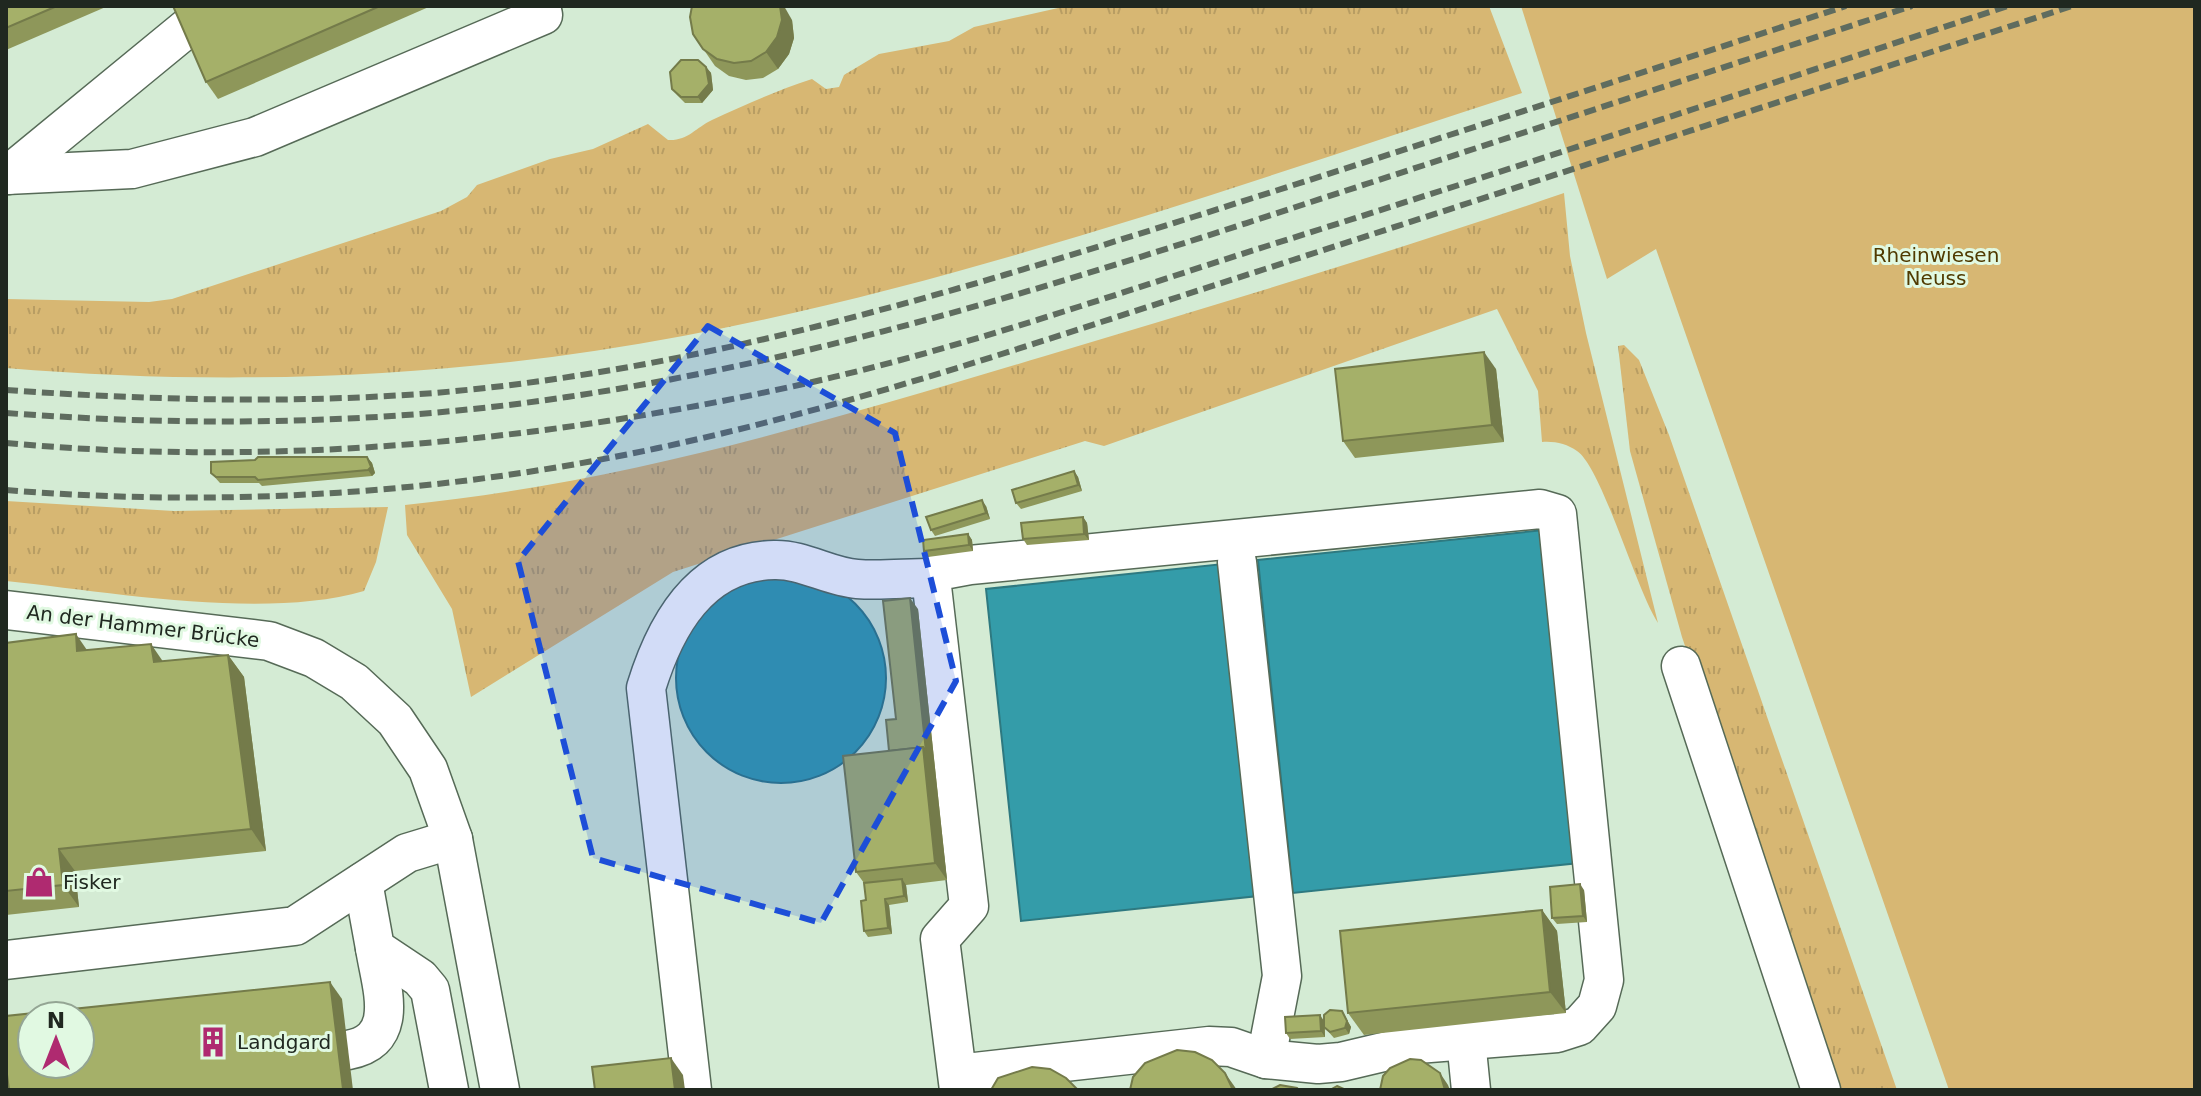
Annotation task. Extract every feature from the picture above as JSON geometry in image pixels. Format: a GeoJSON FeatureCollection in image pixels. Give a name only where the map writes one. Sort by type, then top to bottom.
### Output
{"type":"FeatureCollection","features":[{"type":"Feature","properties":{"kind":"street"},"geometry":{"type":"LineString","coordinates":[[7,175],[132,169],[255,137],[543,15],[541,6]]}},
{"type":"Feature","properties":{"kind":"street"},"geometry":{"type":"LineString","coordinates":[[7,175],[187,28]]}},
{"type":"Feature","properties":{"kind":"street"},"geometry":{"type":"LineString","coordinates":[[692,1090],[646,688],[663,640],[675,617],[693,595],[712,578],[738,565],[774,560],[807,564],[854,579],[931,578],[943,570],[970,565],[1540,509],[1557,514],[1604,980],[1597,1006],[1579,1026],[1557,1033],[1383,1050],[1341,1062],[1266,1059],[1231,1047],[1209,1046],[958,1082],[940,939],[969,906],[931,578]]}},
{"type":"Feature","properties":{"kind":"street"},"geometry":{"type":"LineString","coordinates":[[1237,562],[1282,976],[1266,1059]]}},
{"type":"Feature","properties":{"kind":"street","name":"An der Hammer Brücke"},"geometry":{"type":"LineString","coordinates":[[6,610],[269,641],[314,658],[354,682],[395,720],[428,769],[453,839],[500,1090]]}},
{"type":"Feature","properties":{"kind":"street"},"geometry":{"type":"LineString","coordinates":[[1681,666],[1821,1090]]}},
{"type":"Feature","properties":{"kind":"street"},"geometry":{"type":"LineString","coordinates":[[6,960],[295,926],[407,853],[453,839]]}},
{"type":"Feature","properties":{"kind":"street"},"geometry":{"type":"LineString","coordinates":[[348,1050],[373,1040],[382,1030],[386,1015],[363,882]]}},
{"type":"Feature","properties":{"kind":"street"},"geometry":{"type":"LineString","coordinates":[[375,948],[420,978],[430,990],[449,1090]]}},
{"type":"Feature","properties":{"kind":"street"},"geometry":{"type":"LineString","coordinates":[[1466,1040],[1471,1090]]}},
{"type":"Feature","properties":{"kind":"highlighted area"},"geometry":{"type":"Polygon","coordinates":[[[708,326],[895,433],[956,681],[821,923],[593,858],[518,561],[708,326]]]}},
{"type":"Feature","properties":{"kind":"green space"},"geometry":{"type":"Polygon","coordinates":[[[1067,6],[1489,6],[1522,93],[1210,195],[1001,259],[790,314],[683,336],[515,361],[346,375],[175,377],[6,368],[6,299],[149,302],[172,299],[441,211],[467,197],[477,185],[550,159],[593,149],[648,124],[668,140],[681,138],[724,114],[812,79],[826,89],[839,87],[844,75],[879,54],[949,41],[974,27],[1067,6]]]}},
{"type":"Feature","properties":{"kind":"green space","name":"Rheinwiesen Neuss"},"geometry":{"type":"Polygon","coordinates":[[[1521,6],[2195,6],[2195,1090],[1949,1090],[1656,249],[1607,279],[1521,6]]]}},
{"type":"Feature","properties":{"kind":"green space"},"geometry":{"type":"Polygon","coordinates":[[[1564,193],[1570,256],[1586,333],[1658,623],[1608,503],[1587,462],[1569,446],[1542,442],[1538,391],[1497,309],[1104,446],[1085,441],[673,572],[471,697],[452,609],[407,535],[405,505],[568,481],[648,465],[808,425],[1240,297],[1564,193]]]}},
{"type":"Feature","properties":{"kind":"green space"},"geometry":{"type":"Polygon","coordinates":[[[1624,345],[1639,360],[1669,435],[1897,1090],[1835,1090],[1682,637],[1630,451],[1618,346],[1624,345]]]}},
{"type":"Feature","properties":{"kind":"green space"},"geometry":{"type":"Polygon","coordinates":[[[6,501],[174,511],[388,507],[376,562],[364,591],[281,603],[234,603],[139,597],[6,581],[6,501]]]}},
{"type":"Feature","properties":{"kind":"water"},"geometry":{"type":"Polygon","coordinates":[[[1544,530],[1579,863],[1293,893],[1258,560],[1544,530]]]}},
{"type":"Feature","properties":{"kind":"water"},"geometry":{"type":"Polygon","coordinates":[[[1223,564],[1258,896],[1021,921],[986,589],[1223,564]]]}},
{"type":"Feature","properties":{"kind":"water"},"geometry":{"type":"Polygon","coordinates":[[[781,573],[821,581],[840,590],[856,603],[869,619],[878,638],[886,678],[878,718],[869,737],[856,753],[840,766],[821,775],[781,783],[741,775],[722,766],[706,753],[693,737],[684,718],[676,678],[684,638],[693,619],[706,603],[722,590],[741,581],[781,573]]]}},
{"type":"Feature","properties":{"kind":"building"},"geometry":{"type":"Polygon","coordinates":[[[6,6],[57,6],[6,28],[6,6]]]}},
{"type":"Feature","properties":{"kind":"building"},"geometry":{"type":"Polygon","coordinates":[[[173,6],[380,6],[206,82],[173,6]]]}},
{"type":"Feature","properties":{"kind":"building"},"geometry":{"type":"Polygon","coordinates":[[[692,6],[780,6],[782,20],[777,37],[766,52],[751,61],[734,63],[717,59],[703,49],[693,34],[692,6]]]}},
{"type":"Feature","properties":{"kind":"building"},"geometry":{"type":"Polygon","coordinates":[[[681,60],[698,60],[706,67],[709,84],[698,97],[681,97],[672,89],[670,72],[681,60]]]}},
{"type":"Feature","properties":{"kind":"building"},"geometry":{"type":"Polygon","coordinates":[[[1484,352],[1492,425],[1343,441],[1335,369],[1484,352]]]}},
{"type":"Feature","properties":{"kind":"building"},"geometry":{"type":"Polygon","coordinates":[[[258,457],[367,457],[371,467],[368,470],[258,480],[255,477],[216,477],[211,473],[211,462],[255,460],[258,457]]]}},
{"type":"Feature","properties":{"kind":"building"},"geometry":{"type":"Polygon","coordinates":[[[1074,471],[1078,485],[1016,503],[1012,490],[1074,471]]]}},
{"type":"Feature","properties":{"kind":"building"},"geometry":{"type":"Polygon","coordinates":[[[982,500],[986,513],[931,530],[926,517],[982,500]]]}},
{"type":"Feature","properties":{"kind":"building"},"geometry":{"type":"Polygon","coordinates":[[[1083,517],[1084,534],[1023,539],[1021,523],[1083,517]]]}},
{"type":"Feature","properties":{"kind":"building"},"geometry":{"type":"Polygon","coordinates":[[[968,534],[969,545],[924,551],[923,540],[968,534]]]}},
{"type":"Feature","properties":{"kind":"building"},"geometry":{"type":"Polygon","coordinates":[[[910,598],[926,752],[923,747],[889,751],[886,720],[896,719],[883,601],[910,598]]]}},
{"type":"Feature","properties":{"kind":"building"},"geometry":{"type":"Polygon","coordinates":[[[76,634],[77,651],[151,644],[154,662],[228,655],[251,829],[59,849],[63,885],[6,891],[6,643],[76,634]]]}},
{"type":"Feature","properties":{"kind":"building"},"geometry":{"type":"Polygon","coordinates":[[[923,747],[935,863],[856,872],[843,756],[923,747]]]}},
{"type":"Feature","properties":{"kind":"building"},"geometry":{"type":"Polygon","coordinates":[[[902,879],[904,896],[885,899],[888,928],[864,931],[861,901],[866,900],[864,883],[902,879]]]}},
{"type":"Feature","properties":{"kind":"building"},"geometry":{"type":"Polygon","coordinates":[[[1580,884],[1583,916],[1552,918],[1550,887],[1580,884]]]}},
{"type":"Feature","properties":{"kind":"building"},"geometry":{"type":"Polygon","coordinates":[[[1542,910],[1550,992],[1348,1013],[1340,931],[1542,910]]]}},
{"type":"Feature","properties":{"kind":"building","name":"Landgard"},"geometry":{"type":"Polygon","coordinates":[[[330,982],[343,1089],[9,1090],[6,1016],[16,1015],[16,1080],[96,1080],[96,1007],[330,982]]]}},
{"type":"Feature","properties":{"kind":"building"},"geometry":{"type":"Polygon","coordinates":[[[1330,1010],[1342,1011],[1347,1021],[1345,1028],[1330,1032],[1324,1027],[1324,1015],[1330,1010]]]}},
{"type":"Feature","properties":{"kind":"building"},"geometry":{"type":"Polygon","coordinates":[[[1320,1015],[1321,1031],[1286,1033],[1285,1017],[1320,1015]]]}},
{"type":"Feature","properties":{"kind":"building"},"geometry":{"type":"Polygon","coordinates":[[[1177,1050],[1195,1052],[1212,1060],[1225,1073],[1233,1090],[1130,1090],[1133,1077],[1145,1063],[1177,1050]]]}},
{"type":"Feature","properties":{"kind":"building"},"geometry":{"type":"Polygon","coordinates":[[[671,1058],[675,1090],[595,1090],[592,1067],[671,1058]]]}},
{"type":"Feature","properties":{"kind":"building"},"geometry":{"type":"Polygon","coordinates":[[[1410,1059],[1421,1060],[1440,1073],[1445,1090],[1380,1090],[1383,1076],[1390,1068],[1410,1059]]]}},
{"type":"Feature","properties":{"kind":"building"},"geometry":{"type":"Polygon","coordinates":[[[1032,1067],[1050,1069],[1078,1090],[991,1090],[998,1078],[1032,1067]]]}},
{"type":"Feature","properties":{"kind":"building"},"geometry":{"type":"Polygon","coordinates":[[[1280,1085],[1297,1088],[1299,1090],[1270,1090],[1280,1085]]]}},
{"type":"Feature","properties":{"kind":"railway"},"geometry":{"type":"LineString","coordinates":[[6,390],[220,399],[327,399],[434,393],[628,367],[723,348],[913,301],[1100,246],[1846,6]]}},
{"type":"Feature","properties":{"kind":"railway"},"geometry":{"type":"LineString","coordinates":[[6,413],[217,421],[358,418],[567,397],[757,362],[943,315],[1128,261],[1912,6]]}},
{"type":"Feature","properties":{"kind":"railway"},"geometry":{"type":"LineString","coordinates":[[6,443],[104,450],[203,452],[301,451],[400,445],[596,423],[790,387],[911,357],[1030,322],[2008,6]]}},
{"type":"Feature","properties":{"kind":"railway"},"geometry":{"type":"LineString","coordinates":[[6,490],[169,498],[334,493],[415,486],[578,464],[735,430],[888,389],[1039,342],[2072,6]]}},
{"type":"Feature","properties":{"kind":"place","name":"Fisker"},"geometry":{"type":"Point","coordinates":[39,882]}},
{"type":"Feature","properties":{"kind":"place","name":"Landgard"},"geometry":{"type":"Point","coordinates":[213,1042]}}]}
